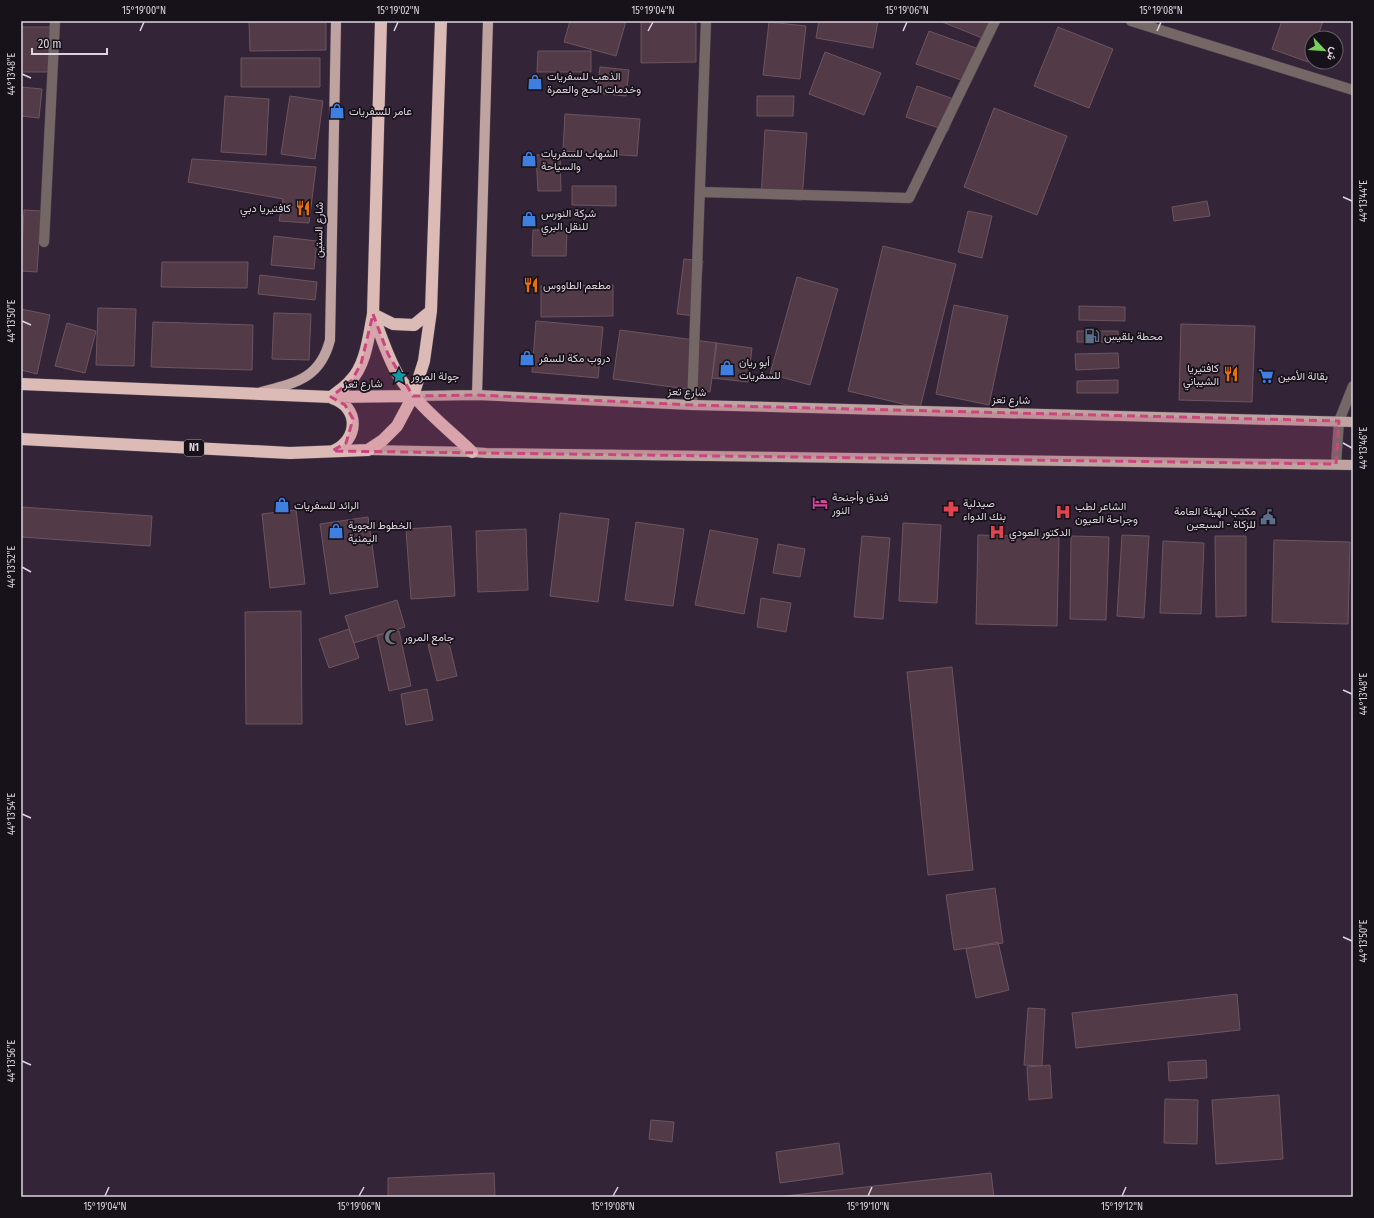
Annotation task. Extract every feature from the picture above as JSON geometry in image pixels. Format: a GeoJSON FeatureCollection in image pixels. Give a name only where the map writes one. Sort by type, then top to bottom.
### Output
{"type":"FeatureCollection","features":[{"type":"Feature","properties":{"kind":"highway"},"geometry":{"type":"LineString","coordinates":[[332,451],[340,448],[346,443],[353,428],[353,419],[345,405],[331,397],[352,380],[361,364],[368,343],[373,314],[381,21]]}},
{"type":"Feature","properties":{"kind":"highway"},"geometry":{"type":"LineString","coordinates":[[368,450],[383,440],[397,426],[413,396],[424,361],[431,311],[441,21]]}},
{"type":"Feature","properties":{"kind":"highway"},"geometry":{"type":"LineString","coordinates":[[373,314],[393,324],[414,325],[431,311]]}},
{"type":"Feature","properties":{"kind":"highway"},"geometry":{"type":"LineString","coordinates":[[373,314],[388,354],[398,375],[413,396],[472,452]]}},
{"type":"Feature","properties":{"kind":"highway","name":"شارع تعز"},"geometry":{"type":"LineString","coordinates":[[21,384],[331,397],[413,396]]}},
{"type":"Feature","properties":{"kind":"highway","name":"N1"},"geometry":{"type":"LineString","coordinates":[[21,439],[290,453],[368,450]]}},
{"type":"Feature","properties":{"kind":"main road","name":"شارع الستين"},"geometry":{"type":"LineString","coordinates":[[254,394],[291,384],[310,374],[318,367],[324,358],[330,340],[336,21]]}},
{"type":"Feature","properties":{"kind":"main road"},"geometry":{"type":"LineString","coordinates":[[477,395],[488,21]]}},
{"type":"Feature","properties":{"kind":"main road","name":"شارع تعز"},"geometry":{"type":"LineString","coordinates":[[413,396],[477,395],[692,405],[1353,422]]}},
{"type":"Feature","properties":{"kind":"main road"},"geometry":{"type":"LineString","coordinates":[[368,450],[472,452],[494,454],[1353,465]]}},
{"type":"Feature","properties":{"kind":"street"},"geometry":{"type":"LineString","coordinates":[[44,242],[55,21]]}},
{"type":"Feature","properties":{"kind":"street"},"geometry":{"type":"LineString","coordinates":[[692,405],[701,192],[706,21]]}},
{"type":"Feature","properties":{"kind":"street"},"geometry":{"type":"LineString","coordinates":[[701,192],[908,198],[995,21]]}},
{"type":"Feature","properties":{"kind":"street"},"geometry":{"type":"LineString","coordinates":[[1131,21],[1353,90]]}},
{"type":"Feature","properties":{"kind":"street"},"geometry":{"type":"LineString","coordinates":[[1336,464],[1339,421],[1353,386]]}},
{"type":"Feature","properties":{"kind":"highlighted area"},"geometry":{"type":"Polygon","coordinates":[[[373,314],[388,354],[413,396],[477,395],[692,405],[1339,421],[1336,464],[332,451],[346,443],[353,419],[345,405],[331,397],[352,380],[361,364],[373,314]]]}},
{"type":"Feature","properties":{"kind":"building"},"geometry":{"type":"Polygon","coordinates":[[[249,21],[326,21],[326,50],[250,51],[249,21]]]}},
{"type":"Feature","properties":{"kind":"building"},"geometry":{"type":"Polygon","coordinates":[[[570,21],[626,21],[616,56],[564,42],[570,21]]]}},
{"type":"Feature","properties":{"kind":"building"},"geometry":{"type":"Polygon","coordinates":[[[641,21],[696,21],[696,62],[641,63],[641,21]]]}},
{"type":"Feature","properties":{"kind":"building"},"geometry":{"type":"Polygon","coordinates":[[[819,21],[878,21],[873,48],[816,38],[819,21]]]}},
{"type":"Feature","properties":{"kind":"building"},"geometry":{"type":"Polygon","coordinates":[[[940,21],[995,21],[987,40],[940,21]]]}},
{"type":"Feature","properties":{"kind":"building"},"geometry":{"type":"Polygon","coordinates":[[[1282,21],[1323,21],[1320,30],[1304,30],[1304,61],[1272,49],[1282,21]]]}},
{"type":"Feature","properties":{"kind":"building"},"geometry":{"type":"Polygon","coordinates":[[[769,22],[806,26],[800,79],[763,75],[769,22]]]}},
{"type":"Feature","properties":{"kind":"building"},"geometry":{"type":"Polygon","coordinates":[[[21,27],[51,27],[49,72],[21,72],[21,27]]]}},
{"type":"Feature","properties":{"kind":"building"},"geometry":{"type":"Polygon","coordinates":[[[1058,27],[1113,49],[1089,108],[1034,86],[1058,27]]]}},
{"type":"Feature","properties":{"kind":"building"},"geometry":{"type":"Polygon","coordinates":[[[929,31],[976,48],[964,81],[916,64],[929,31]]]}},
{"type":"Feature","properties":{"kind":"building"},"geometry":{"type":"Polygon","coordinates":[[[538,51],[591,51],[591,72],[537,72],[538,51]]]}},
{"type":"Feature","properties":{"kind":"building"},"geometry":{"type":"Polygon","coordinates":[[[825,52],[881,73],[864,115],[809,94],[825,52]]]}},
{"type":"Feature","properties":{"kind":"building"},"geometry":{"type":"Polygon","coordinates":[[[241,58],[320,58],[320,87],[241,87],[241,58]]]}},
{"type":"Feature","properties":{"kind":"building"},"geometry":{"type":"Polygon","coordinates":[[[600,67],[629,70],[626,96],[597,93],[600,67]]]}},
{"type":"Feature","properties":{"kind":"building"},"geometry":{"type":"Polygon","coordinates":[[[917,86],[959,101],[948,131],[906,117],[917,86]]]}},
{"type":"Feature","properties":{"kind":"building"},"geometry":{"type":"Polygon","coordinates":[[[21,87],[42,89],[39,118],[21,116],[21,87]]]}},
{"type":"Feature","properties":{"kind":"building"},"geometry":{"type":"Polygon","coordinates":[[[225,96],[269,99],[266,155],[221,152],[225,96]]]}},
{"type":"Feature","properties":{"kind":"building"},"geometry":{"type":"Polygon","coordinates":[[[290,96],[323,101],[315,159],[281,154],[290,96]]]}},
{"type":"Feature","properties":{"kind":"building"},"geometry":{"type":"Polygon","coordinates":[[[757,96],[794,96],[793,116],[757,116],[757,96]]]}},
{"type":"Feature","properties":{"kind":"building"},"geometry":{"type":"Polygon","coordinates":[[[994,108],[1067,136],[1037,215],[964,187],[994,108]]]}},
{"type":"Feature","properties":{"kind":"building"},"geometry":{"type":"Polygon","coordinates":[[[565,114],[640,119],[637,156],[563,151],[565,114]]]}},
{"type":"Feature","properties":{"kind":"building"},"geometry":{"type":"Polygon","coordinates":[[[765,130],[807,133],[802,200],[761,198],[765,130]]]}},
{"type":"Feature","properties":{"kind":"building"},"geometry":{"type":"Polygon","coordinates":[[[560,154],[561,191],[538,191],[536,155],[560,154]]]}},
{"type":"Feature","properties":{"kind":"building"},"geometry":{"type":"Polygon","coordinates":[[[192,159],[316,167],[309,223],[279,221],[283,199],[188,182],[192,159]]]}},
{"type":"Feature","properties":{"kind":"building"},"geometry":{"type":"Polygon","coordinates":[[[572,186],[616,186],[616,206],[572,205],[572,186]]]}},
{"type":"Feature","properties":{"kind":"building"},"geometry":{"type":"Polygon","coordinates":[[[1207,201],[1210,216],[1174,221],[1172,207],[1207,201]]]}},
{"type":"Feature","properties":{"kind":"building"},"geometry":{"type":"Polygon","coordinates":[[[24,210],[41,211],[37,272],[21,271],[24,210]]]}},
{"type":"Feature","properties":{"kind":"building"},"geometry":{"type":"Polygon","coordinates":[[[968,211],[992,216],[982,258],[958,252],[968,211]]]}},
{"type":"Feature","properties":{"kind":"building"},"geometry":{"type":"Polygon","coordinates":[[[533,230],[567,230],[566,256],[532,256],[533,230]]]}},
{"type":"Feature","properties":{"kind":"building"},"geometry":{"type":"Polygon","coordinates":[[[274,236],[317,241],[314,269],[271,265],[274,236]]]}},
{"type":"Feature","properties":{"kind":"building"},"geometry":{"type":"Polygon","coordinates":[[[883,246],[956,264],[920,408],[848,391],[883,246]]]}},
{"type":"Feature","properties":{"kind":"building"},"geometry":{"type":"Polygon","coordinates":[[[684,259],[703,261],[696,316],[677,314],[684,259]]]}},
{"type":"Feature","properties":{"kind":"building"},"geometry":{"type":"Polygon","coordinates":[[[162,262],[248,262],[247,288],[161,287],[162,262]]]}},
{"type":"Feature","properties":{"kind":"building"},"geometry":{"type":"Polygon","coordinates":[[[260,275],[317,282],[315,300],[258,294],[260,275]]]}},
{"type":"Feature","properties":{"kind":"building"},"geometry":{"type":"Polygon","coordinates":[[[797,277],[838,289],[810,385],[770,374],[797,277]]]}},
{"type":"Feature","properties":{"kind":"building"},"geometry":{"type":"Polygon","coordinates":[[[613,285],[613,316],[541,317],[541,286],[613,285]]]}},
{"type":"Feature","properties":{"kind":"building"},"geometry":{"type":"Polygon","coordinates":[[[954,305],[1008,316],[989,405],[936,394],[954,305]]]}},
{"type":"Feature","properties":{"kind":"building"},"geometry":{"type":"Polygon","coordinates":[[[1079,306],[1125,307],[1125,321],[1079,320],[1079,306]]]}},
{"type":"Feature","properties":{"kind":"building"},"geometry":{"type":"Polygon","coordinates":[[[98,308],[136,309],[134,366],[96,365],[98,308]]]}},
{"type":"Feature","properties":{"kind":"building"},"geometry":{"type":"Polygon","coordinates":[[[21,309],[50,315],[37,374],[21,370],[21,309]]]}},
{"type":"Feature","properties":{"kind":"building"},"geometry":{"type":"Polygon","coordinates":[[[274,313],[311,314],[309,360],[272,359],[274,313]]]}},
{"type":"Feature","properties":{"kind":"building"},"geometry":{"type":"Polygon","coordinates":[[[536,321],[603,327],[598,378],[532,372],[536,321]]]}},
{"type":"Feature","properties":{"kind":"building"},"geometry":{"type":"Polygon","coordinates":[[[153,322],[253,325],[252,370],[151,367],[153,322]]]}},
{"type":"Feature","properties":{"kind":"building"},"geometry":{"type":"Polygon","coordinates":[[[67,323],[96,331],[85,373],[55,366],[67,323]]]}},
{"type":"Feature","properties":{"kind":"building"},"geometry":{"type":"Polygon","coordinates":[[[1181,324],[1255,326],[1252,402],[1179,400],[1181,324]]]}},
{"type":"Feature","properties":{"kind":"building"},"geometry":{"type":"Polygon","coordinates":[[[620,330],[717,343],[710,392],[613,379],[620,330]]]}},
{"type":"Feature","properties":{"kind":"building"},"geometry":{"type":"Polygon","coordinates":[[[1077,331],[1118,331],[1118,342],[1077,342],[1077,331]]]}},
{"type":"Feature","properties":{"kind":"building"},"geometry":{"type":"Polygon","coordinates":[[[716,343],[752,348],[748,382],[712,378],[716,343]]]}},
{"type":"Feature","properties":{"kind":"building"},"geometry":{"type":"Polygon","coordinates":[[[1118,353],[1119,368],[1076,370],[1075,354],[1118,353]]]}},
{"type":"Feature","properties":{"kind":"building"},"geometry":{"type":"Polygon","coordinates":[[[1118,380],[1118,393],[1077,393],[1077,381],[1118,380]]]}},
{"type":"Feature","properties":{"kind":"building"},"geometry":{"type":"Polygon","coordinates":[[[21,507],[152,516],[150,546],[21,537],[21,507]]]}},
{"type":"Feature","properties":{"kind":"building"},"geometry":{"type":"Polygon","coordinates":[[[296,510],[305,584],[270,588],[262,514],[296,510]]]}},
{"type":"Feature","properties":{"kind":"building"},"geometry":{"type":"Polygon","coordinates":[[[560,513],[609,519],[598,602],[550,596],[560,513]]]}},
{"type":"Feature","properties":{"kind":"building"},"geometry":{"type":"Polygon","coordinates":[[[368,517],[378,587],[330,594],[320,524],[368,517]]]}},
{"type":"Feature","properties":{"kind":"building"},"geometry":{"type":"Polygon","coordinates":[[[636,522],[684,529],[673,606],[625,600],[636,522]]]}},
{"type":"Feature","properties":{"kind":"building"},"geometry":{"type":"Polygon","coordinates":[[[903,523],[941,525],[937,603],[899,601],[903,523]]]}},
{"type":"Feature","properties":{"kind":"building"},"geometry":{"type":"Polygon","coordinates":[[[451,526],[455,596],[411,599],[406,529],[451,526]]]}},
{"type":"Feature","properties":{"kind":"building"},"geometry":{"type":"Polygon","coordinates":[[[526,529],[528,590],[478,592],[476,531],[526,529]]]}},
{"type":"Feature","properties":{"kind":"building"},"geometry":{"type":"Polygon","coordinates":[[[710,530],[758,539],[744,614],[695,605],[710,530]]]}},
{"type":"Feature","properties":{"kind":"building"},"geometry":{"type":"Polygon","coordinates":[[[978,535],[1059,537],[1057,626],[976,624],[978,535]]]}},
{"type":"Feature","properties":{"kind":"building"},"geometry":{"type":"Polygon","coordinates":[[[1122,535],[1149,536],[1144,618],[1117,616],[1122,535]]]}},
{"type":"Feature","properties":{"kind":"building"},"geometry":{"type":"Polygon","coordinates":[[[862,536],[890,538],[883,619],[854,617],[862,536]]]}},
{"type":"Feature","properties":{"kind":"building"},"geometry":{"type":"Polygon","coordinates":[[[1071,536],[1109,537],[1106,620],[1070,619],[1071,536]]]}},
{"type":"Feature","properties":{"kind":"building"},"geometry":{"type":"Polygon","coordinates":[[[1215,536],[1246,536],[1246,616],[1216,617],[1215,536]]]}},
{"type":"Feature","properties":{"kind":"building"},"geometry":{"type":"Polygon","coordinates":[[[1274,540],[1350,542],[1348,624],[1272,622],[1274,540]]]}},
{"type":"Feature","properties":{"kind":"building"},"geometry":{"type":"Polygon","coordinates":[[[1163,541],[1204,543],[1201,614],[1160,613],[1163,541]]]}},
{"type":"Feature","properties":{"kind":"building"},"geometry":{"type":"Polygon","coordinates":[[[778,544],[805,549],[800,577],[773,573],[778,544]]]}},
{"type":"Feature","properties":{"kind":"building"},"geometry":{"type":"Polygon","coordinates":[[[761,598],[791,603],[786,632],[757,627],[761,598]]]}},
{"type":"Feature","properties":{"kind":"building"},"geometry":{"type":"Polygon","coordinates":[[[397,600],[405,627],[354,643],[345,616],[397,600]]]}},
{"type":"Feature","properties":{"kind":"building"},"geometry":{"type":"Polygon","coordinates":[[[301,611],[302,724],[246,724],[245,612],[301,611]]]}},
{"type":"Feature","properties":{"kind":"building"},"geometry":{"type":"Polygon","coordinates":[[[349,629],[359,658],[329,668],[319,639],[349,629]]]}},
{"type":"Feature","properties":{"kind":"building"},"geometry":{"type":"Polygon","coordinates":[[[399,631],[411,686],[389,691],[377,635],[399,631]]]}},
{"type":"Feature","properties":{"kind":"building"},"geometry":{"type":"Polygon","coordinates":[[[448,639],[457,676],[437,681],[428,645],[448,639]]]}},
{"type":"Feature","properties":{"kind":"building"},"geometry":{"type":"Polygon","coordinates":[[[952,667],[973,870],[928,875],[907,672],[952,667]]]}},
{"type":"Feature","properties":{"kind":"building"},"geometry":{"type":"Polygon","coordinates":[[[427,689],[433,720],[406,725],[401,694],[427,689]]]}},
{"type":"Feature","properties":{"kind":"building"},"geometry":{"type":"Polygon","coordinates":[[[995,888],[1003,943],[954,950],[946,895],[995,888]]]}},
{"type":"Feature","properties":{"kind":"building"},"geometry":{"type":"Polygon","coordinates":[[[998,942],[1009,990],[976,998],[966,949],[998,942]]]}},
{"type":"Feature","properties":{"kind":"building"},"geometry":{"type":"Polygon","coordinates":[[[1237,994],[1240,1030],[1076,1048],[1072,1013],[1237,994]]]}},
{"type":"Feature","properties":{"kind":"building"},"geometry":{"type":"Polygon","coordinates":[[[1028,1008],[1045,1009],[1042,1066],[1024,1065],[1028,1008]]]}},
{"type":"Feature","properties":{"kind":"building"},"geometry":{"type":"Polygon","coordinates":[[[1206,1060],[1207,1078],[1169,1081],[1168,1062],[1206,1060]]]}},
{"type":"Feature","properties":{"kind":"building"},"geometry":{"type":"Polygon","coordinates":[[[1050,1065],[1052,1098],[1029,1100],[1027,1067],[1050,1065]]]}},
{"type":"Feature","properties":{"kind":"building"},"geometry":{"type":"Polygon","coordinates":[[[1279,1095],[1283,1159],[1216,1164],[1212,1100],[1279,1095]]]}},
{"type":"Feature","properties":{"kind":"building"},"geometry":{"type":"Polygon","coordinates":[[[1165,1099],[1198,1100],[1197,1144],[1164,1143],[1165,1099]]]}},
{"type":"Feature","properties":{"kind":"building"},"geometry":{"type":"Polygon","coordinates":[[[651,1120],[674,1122],[672,1142],[649,1139],[651,1120]]]}},
{"type":"Feature","properties":{"kind":"building"},"geometry":{"type":"Polygon","coordinates":[[[839,1143],[843,1174],[780,1183],[776,1152],[839,1143]]]}},
{"type":"Feature","properties":{"kind":"building"},"geometry":{"type":"Polygon","coordinates":[[[494,1173],[495,1197],[388,1197],[388,1178],[494,1173]]]}},
{"type":"Feature","properties":{"kind":"building"},"geometry":{"type":"Polygon","coordinates":[[[991,1173],[994,1197],[776,1197],[991,1173]]]}},
{"type":"Feature","properties":{"kind":"place","name":"الذهب للسفريات وخدمات الحج والعمرة"},"geometry":{"type":"Point","coordinates":[535,82]}},
{"type":"Feature","properties":{"kind":"place","name":"عامر للسفريات"},"geometry":{"type":"Point","coordinates":[337,111]}},
{"type":"Feature","properties":{"kind":"place","name":"الشهاب للسفريات والسياحة"},"geometry":{"type":"Point","coordinates":[529,159]}},
{"type":"Feature","properties":{"kind":"place","name":"كافتيريا دبي"},"geometry":{"type":"Point","coordinates":[303,208]}},
{"type":"Feature","properties":{"kind":"place","name":"شركة النورس للنقل البري"},"geometry":{"type":"Point","coordinates":[529,219]}},
{"type":"Feature","properties":{"kind":"place","name":"مطعم الطاووس"},"geometry":{"type":"Point","coordinates":[531,285]}},
{"type":"Feature","properties":{"kind":"place","name":"محطة بلقيس"},"geometry":{"type":"Point","coordinates":[1092,336]}},
{"type":"Feature","properties":{"kind":"place","name":"دروب مكة للسفر"},"geometry":{"type":"Point","coordinates":[527,358]}},
{"type":"Feature","properties":{"kind":"place","name":"أبو ريان للسفريات"},"geometry":{"type":"Point","coordinates":[727,368]}},
{"type":"Feature","properties":{"kind":"place","name":"كافتيريا الشيباني"},"geometry":{"type":"Point","coordinates":[1231,374]}},
{"type":"Feature","properties":{"kind":"place","name":"جولة المرور"},"geometry":{"type":"Point","coordinates":[399,376]}},
{"type":"Feature","properties":{"kind":"place","name":"بقالة الأمين"},"geometry":{"type":"Point","coordinates":[1266,376]}},
{"type":"Feature","properties":{"kind":"place","name":"فندق وأجنحة النور"},"geometry":{"type":"Point","coordinates":[820,503]}},
{"type":"Feature","properties":{"kind":"place","name":"الرائد للسفريات"},"geometry":{"type":"Point","coordinates":[282,505]}},
{"type":"Feature","properties":{"kind":"place","name":"صيدلية بنك الدواء"},"geometry":{"type":"Point","coordinates":[951,509]}},
{"type":"Feature","properties":{"kind":"place","name":"الشاعر لطب وجراحة العيون"},"geometry":{"type":"Point","coordinates":[1063,512]}},
{"type":"Feature","properties":{"kind":"place","name":"مكتب الهيئة العامة للزكاة - السبعين"},"geometry":{"type":"Point","coordinates":[1268,517]}},
{"type":"Feature","properties":{"kind":"place","name":"الخطوط الجوية اليمنية"},"geometry":{"type":"Point","coordinates":[336,531]}},
{"type":"Feature","properties":{"kind":"place","name":"الدكتور العودي"},"geometry":{"type":"Point","coordinates":[997,532]}},
{"type":"Feature","properties":{"kind":"place","name":"جامع المرور"},"geometry":{"type":"Point","coordinates":[392,637]}}]}
